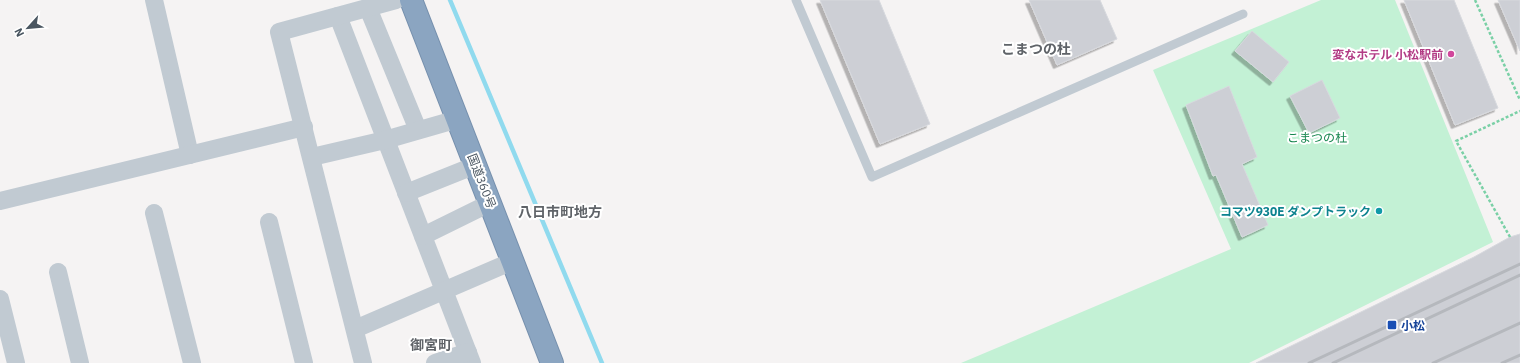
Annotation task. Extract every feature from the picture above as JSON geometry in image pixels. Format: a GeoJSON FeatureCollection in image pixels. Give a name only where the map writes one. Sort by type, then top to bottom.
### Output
{"type":"FeatureCollection","features":[{"type":"Feature","properties":{"kind":"highway","name":"国道360号"},"geometry":{"type":"LineString","coordinates":[[412,0],[552,363]]}},
{"type":"Feature","properties":{"kind":"street"},"geometry":{"type":"LineString","coordinates":[[154,0],[190,155]]}},
{"type":"Feature","properties":{"kind":"street"},"geometry":{"type":"LineString","coordinates":[[363,363],[312,157],[279,32],[396,0]]}},
{"type":"Feature","properties":{"kind":"street"},"geometry":{"type":"LineString","coordinates":[[368,8],[418,130]]}},
{"type":"Feature","properties":{"kind":"street"},"geometry":{"type":"LineString","coordinates":[[338,16],[470,358],[435,363]]}},
{"type":"Feature","properties":{"kind":"street"},"geometry":{"type":"LineString","coordinates":[[312,157],[386,140],[458,119]]}},
{"type":"Feature","properties":{"kind":"street"},"geometry":{"type":"LineString","coordinates":[[0,201],[304,127]]}},
{"type":"Feature","properties":{"kind":"street"},"geometry":{"type":"LineString","coordinates":[[406,193],[476,165]]}},
{"type":"Feature","properties":{"kind":"street"},"geometry":{"type":"LineString","coordinates":[[422,236],[490,203]]}},
{"type":"Feature","properties":{"kind":"street"},"geometry":{"type":"LineString","coordinates":[[154,213],[192,363]]}},
{"type":"Feature","properties":{"kind":"street"},"geometry":{"type":"LineString","coordinates":[[269,222],[304,363]]}},
{"type":"Feature","properties":{"kind":"street"},"geometry":{"type":"LineString","coordinates":[[354,329],[513,261]]}},
{"type":"Feature","properties":{"kind":"street"},"geometry":{"type":"LineString","coordinates":[[58,272],[80,363]]}},
{"type":"Feature","properties":{"kind":"street"},"geometry":{"type":"LineString","coordinates":[[0,299],[16,363]]}},
{"type":"Feature","properties":{"kind":"lane"},"geometry":{"type":"LineString","coordinates":[[796,0],[872,177],[1243,14]]}},
{"type":"Feature","properties":{"kind":"path"},"geometry":{"type":"LineString","coordinates":[[1475,0],[1520,100]]}},
{"type":"Feature","properties":{"kind":"path"},"geometry":{"type":"LineString","coordinates":[[1510,237],[1456,141],[1520,111]]}},
{"type":"Feature","properties":{"kind":"green space","name":"こまつの杜"},"geometry":{"type":"Polygon","coordinates":[[[1321,0],[1395,0],[1493,242],[1249,363],[961,363],[1231,249],[1153,70],[1321,0]]]}},
{"type":"Feature","properties":{"kind":"building"},"geometry":{"type":"Polygon","coordinates":[[[820,0],[879,0],[930,124],[880,144],[820,0]]]}},
{"type":"Feature","properties":{"kind":"building"},"geometry":{"type":"Polygon","coordinates":[[[1029,0],[1100,0],[1117,39],[1057,65],[1029,0]]]}},
{"type":"Feature","properties":{"kind":"building","name":"変なホテル 小松駅前"},"geometry":{"type":"Polygon","coordinates":[[[1404,0],[1454,0],[1498,108],[1455,125],[1404,0]]]}},
{"type":"Feature","properties":{"kind":"building"},"geometry":{"type":"Polygon","coordinates":[[[1498,0],[1520,0],[1520,51],[1498,0]]]}},
{"type":"Feature","properties":{"kind":"building"},"geometry":{"type":"Polygon","coordinates":[[[1252,31],[1289,62],[1273,82],[1235,51],[1252,31]]]}},
{"type":"Feature","properties":{"kind":"building"},"geometry":{"type":"Polygon","coordinates":[[[1322,80],[1340,118],[1309,133],[1290,96],[1322,80]]]}},
{"type":"Feature","properties":{"kind":"building"},"geometry":{"type":"Polygon","coordinates":[[[1229,86],[1257,157],[1242,164],[1268,225],[1242,237],[1216,175],[1213,176],[1186,105],[1229,86]]]}},
{"type":"Feature","properties":{"kind":"building","name":"小松"},"geometry":{"type":"Polygon","coordinates":[[[1520,234],[1520,363],[1256,363],[1474,257],[1510,237],[1520,234]]]}},
{"type":"Feature","properties":{"kind":"waterway"},"geometry":{"type":"LineString","coordinates":[[450,0],[602,363]]}},
{"type":"Feature","properties":{"kind":"railway"},"geometry":{"type":"LineString","coordinates":[[1309,363],[1520,264]]}},
{"type":"Feature","properties":{"kind":"railway"},"geometry":{"type":"LineString","coordinates":[[1333,363],[1520,275]]}},
{"type":"Feature","properties":{"kind":"railway"},"geometry":{"type":"LineString","coordinates":[[1433,363],[1520,323]]}},
{"type":"Feature","properties":{"kind":"railway"},"geometry":{"type":"LineString","coordinates":[[1502,363],[1520,355]]}},
{"type":"Feature","properties":{"kind":"place","name":"変なホテル 小松駅前"},"geometry":{"type":"Point","coordinates":[1451,54]}},
{"type":"Feature","properties":{"kind":"place","name":"コマツ930E ダンプトラック"},"geometry":{"type":"Point","coordinates":[1379,211]}},
{"type":"Feature","properties":{"kind":"place","name":"小松"},"geometry":{"type":"Point","coordinates":[1392,325]}},
{"type":"Feature","properties":{"kind":"district","name":"こまつの杜"},"geometry":{"type":"Point","coordinates":[1036,49]}},
{"type":"Feature","properties":{"kind":"district","name":"八日市町地方"},"geometry":{"type":"Point","coordinates":[560,212]}},
{"type":"Feature","properties":{"kind":"district","name":"御宮町"},"geometry":{"type":"Point","coordinates":[431,345]}}]}
